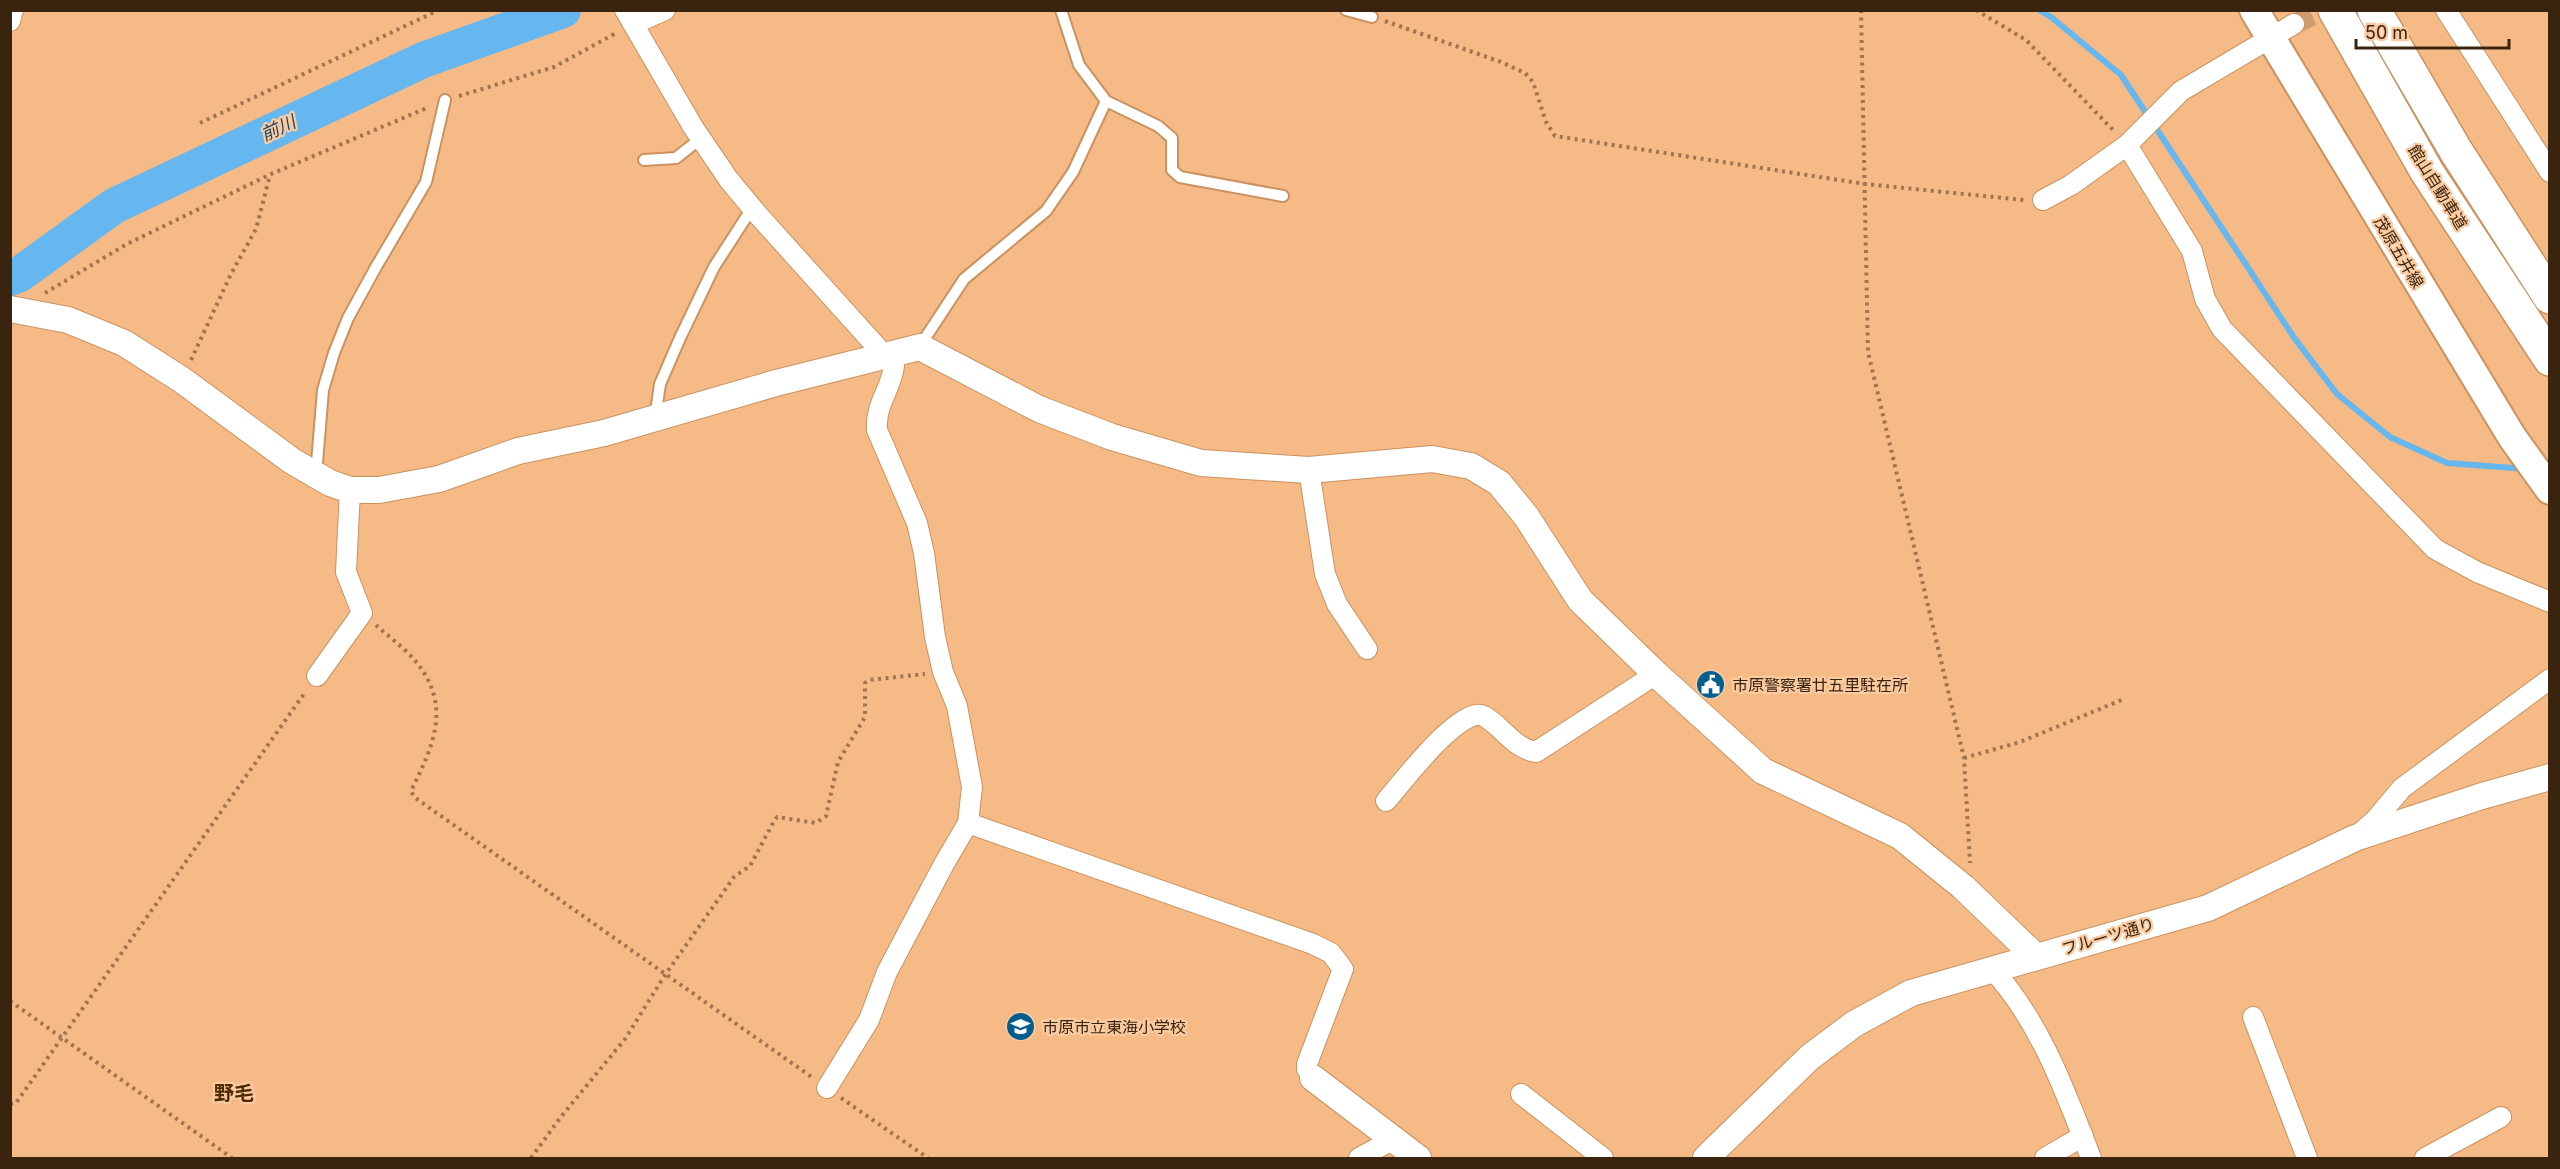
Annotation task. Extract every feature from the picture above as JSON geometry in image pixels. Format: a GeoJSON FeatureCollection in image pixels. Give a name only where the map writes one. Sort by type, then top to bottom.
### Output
{"type":"FeatureCollection","features":[{"type":"Feature","properties":{"kind":"highway","name":"館山自動車道"},"geometry":{"type":"LineString","coordinates":[[2335,10],[2427,172],[2550,359]]}},
{"type":"Feature","properties":{"kind":"highway","name":"館山自動車道"},"geometry":{"type":"LineString","coordinates":[[2374,10],[2456,151],[2550,297]]}},
{"type":"Feature","properties":{"kind":"main road","name":"茂原五井線"},"geometry":{"type":"LineString","coordinates":[[2254,10],[2269,39],[2512,437],[2550,490]]}},
{"type":"Feature","properties":{"kind":"street"},"geometry":{"type":"LineString","coordinates":[[10,21],[13,10]]}},
{"type":"Feature","properties":{"kind":"street"},"geometry":{"type":"LineString","coordinates":[[665,10],[629,17],[700,139],[752,208],[894,366],[892,380],[876,416],[877,430],[917,523],[924,553],[935,637],[943,672],[957,706],[972,787],[968,824],[944,864],[887,972],[869,1020],[827,1088]]}},
{"type":"Feature","properties":{"kind":"street"},"geometry":{"type":"LineString","coordinates":[[2446,10],[2550,172]]}},
{"type":"Feature","properties":{"kind":"street"},"geometry":{"type":"LineString","coordinates":[[2043,200],[2072,185],[2127,145],[2181,91],[2294,24]]}},
{"type":"Feature","properties":{"kind":"street"},"geometry":{"type":"LineString","coordinates":[[2127,145],[2192,251],[2205,299],[2222,329],[2435,549],[2477,572],[2550,602]]}},
{"type":"Feature","properties":{"kind":"street"},"geometry":{"type":"LineString","coordinates":[[13,310],[68,320],[124,343],[182,380],[292,462],[330,483],[350,490],[379,490],[439,479],[518,451],[604,433],[776,383],[920,347],[1039,410],[1112,437],[1201,463],[1310,470],[1432,459],[1471,466],[1499,483],[1526,516],[1580,600],[1656,674],[1763,771],[1900,836],[1963,887],[2035,956]]}},
{"type":"Feature","properties":{"kind":"street"},"geometry":{"type":"LineString","coordinates":[[1310,470],[1325,574],[1337,604],[1367,649]]}},
{"type":"Feature","properties":{"kind":"street"},"geometry":{"type":"LineString","coordinates":[[317,676],[362,613],[346,572],[350,490]]}},
{"type":"Feature","properties":{"kind":"street"},"geometry":{"type":"LineString","coordinates":[[1386,801],[1452,726],[1473,715],[1482,716],[1524,750],[1536,752],[1656,674]]}},
{"type":"Feature","properties":{"kind":"street"},"geometry":{"type":"LineString","coordinates":[[2355,838],[2375,820],[2402,788],[2550,679]]}},
{"type":"Feature","properties":{"kind":"street","name":"フルーツ通り"},"geometry":{"type":"LineString","coordinates":[[1706,1158],[1810,1058],[1854,1024],[1911,993],[2208,908],[2355,838],[2482,796],[2550,777]]}},
{"type":"Feature","properties":{"kind":"street"},"geometry":{"type":"LineString","coordinates":[[968,824],[1313,944],[1331,954],[1343,969],[1307,1069],[1313,1078],[1418,1158]]}},
{"type":"Feature","properties":{"kind":"street"},"geometry":{"type":"LineString","coordinates":[[1992,969],[2012,991],[2040,1041],[2091,1158]]}},
{"type":"Feature","properties":{"kind":"street"},"geometry":{"type":"LineString","coordinates":[[2253,1017],[2307,1158]]}},
{"type":"Feature","properties":{"kind":"street"},"geometry":{"type":"LineString","coordinates":[[1521,1094],[1603,1158]]}},
{"type":"Feature","properties":{"kind":"street"},"geometry":{"type":"LineString","coordinates":[[2425,1158],[2501,1117]]}},
{"type":"Feature","properties":{"kind":"street"},"geometry":{"type":"LineString","coordinates":[[2045,1158],[2083,1136]]}},
{"type":"Feature","properties":{"kind":"street"},"geometry":{"type":"LineString","coordinates":[[1359,1158],[1394,1139]]}},
{"type":"Feature","properties":{"kind":"lane"},"geometry":{"type":"LineString","coordinates":[[1346,10],[1372,17]]}},
{"type":"Feature","properties":{"kind":"lane"},"geometry":{"type":"LineString","coordinates":[[1063,11],[1079,65],[1106,101],[1158,126],[1172,138],[1172,170],[1180,177],[1282,196]]}},
{"type":"Feature","properties":{"kind":"lane"},"geometry":{"type":"LineString","coordinates":[[316,475],[323,390],[334,353],[370,277],[426,182],[445,100]]}},
{"type":"Feature","properties":{"kind":"lane"},"geometry":{"type":"LineString","coordinates":[[920,347],[964,279],[1046,211],[1074,172],[1106,101]]}},
{"type":"Feature","properties":{"kind":"lane"},"geometry":{"type":"LineString","coordinates":[[644,159],[676,158],[700,139]]}},
{"type":"Feature","properties":{"kind":"lane"},"geometry":{"type":"LineString","coordinates":[[655,418],[660,384],[680,338],[714,267],[752,208]]}},
{"type":"Feature","properties":{"kind":"path"},"geometry":{"type":"LineString","coordinates":[[201,123],[439,10]]}},
{"type":"Feature","properties":{"kind":"path"},"geometry":{"type":"LineString","coordinates":[[1862,10],[1868,352],[1964,759],[1970,862],[1963,887]]}},
{"type":"Feature","properties":{"kind":"path"},"geometry":{"type":"LineString","coordinates":[[1976,10],[2026,40],[2127,145]]}},
{"type":"Feature","properties":{"kind":"path"},"geometry":{"type":"LineString","coordinates":[[13,310],[128,243],[271,174],[445,100],[554,67],[629,17]]}},
{"type":"Feature","properties":{"kind":"path"},"geometry":{"type":"LineString","coordinates":[[1372,17],[1525,73],[1533,82],[1546,122],[1555,136],[1865,184],[2016,200],[2043,200]]}},
{"type":"Feature","properties":{"kind":"path"},"geometry":{"type":"LineString","coordinates":[[182,380],[231,274],[256,229],[271,174]]}},
{"type":"Feature","properties":{"kind":"path"},"geometry":{"type":"LineString","coordinates":[[362,613],[416,661],[430,681],[437,704],[438,726],[411,791],[414,797],[928,1158]]}},
{"type":"Feature","properties":{"kind":"path"},"geometry":{"type":"LineString","coordinates":[[531,1158],[560,1118],[625,1039],[665,975],[734,877],[750,866],[777,817],[816,823],[826,816],[838,762],[865,717],[865,683],[869,680],[943,672]]}},
{"type":"Feature","properties":{"kind":"path"},"geometry":{"type":"LineString","coordinates":[[10,1104],[16,1103],[317,676]]}},
{"type":"Feature","properties":{"kind":"path"},"geometry":{"type":"LineString","coordinates":[[1964,759],[2020,742],[2124,699]]}},
{"type":"Feature","properties":{"kind":"path"},"geometry":{"type":"LineString","coordinates":[[10,1001],[232,1158]]}},
{"type":"Feature","properties":{"kind":"waterway","name":"前川"},"geometry":{"type":"LineString","coordinates":[[10,278],[20,274],[114,206],[423,60],[563,10]]}},
{"type":"Feature","properties":{"kind":"waterway"},"geometry":{"type":"LineString","coordinates":[[2039,10],[2051,17],[2121,75],[2295,339],[2337,394],[2390,437],[2447,463],[2526,469]]}},
{"type":"Feature","properties":{"kind":"tunnel"},"geometry":{"type":"LineString","coordinates":[[2294,24],[2325,10]]}},
{"type":"Feature","properties":{"kind":"place","name":"市原警察署廿五里駐在所"},"geometry":{"type":"Point","coordinates":[1711,685]}},
{"type":"Feature","properties":{"kind":"place","name":"市原市立東海小学校"},"geometry":{"type":"Point","coordinates":[1021,1027]}},
{"type":"Feature","properties":{"kind":"district","name":"野毛"},"geometry":{"type":"Point","coordinates":[234,1093]}}]}
